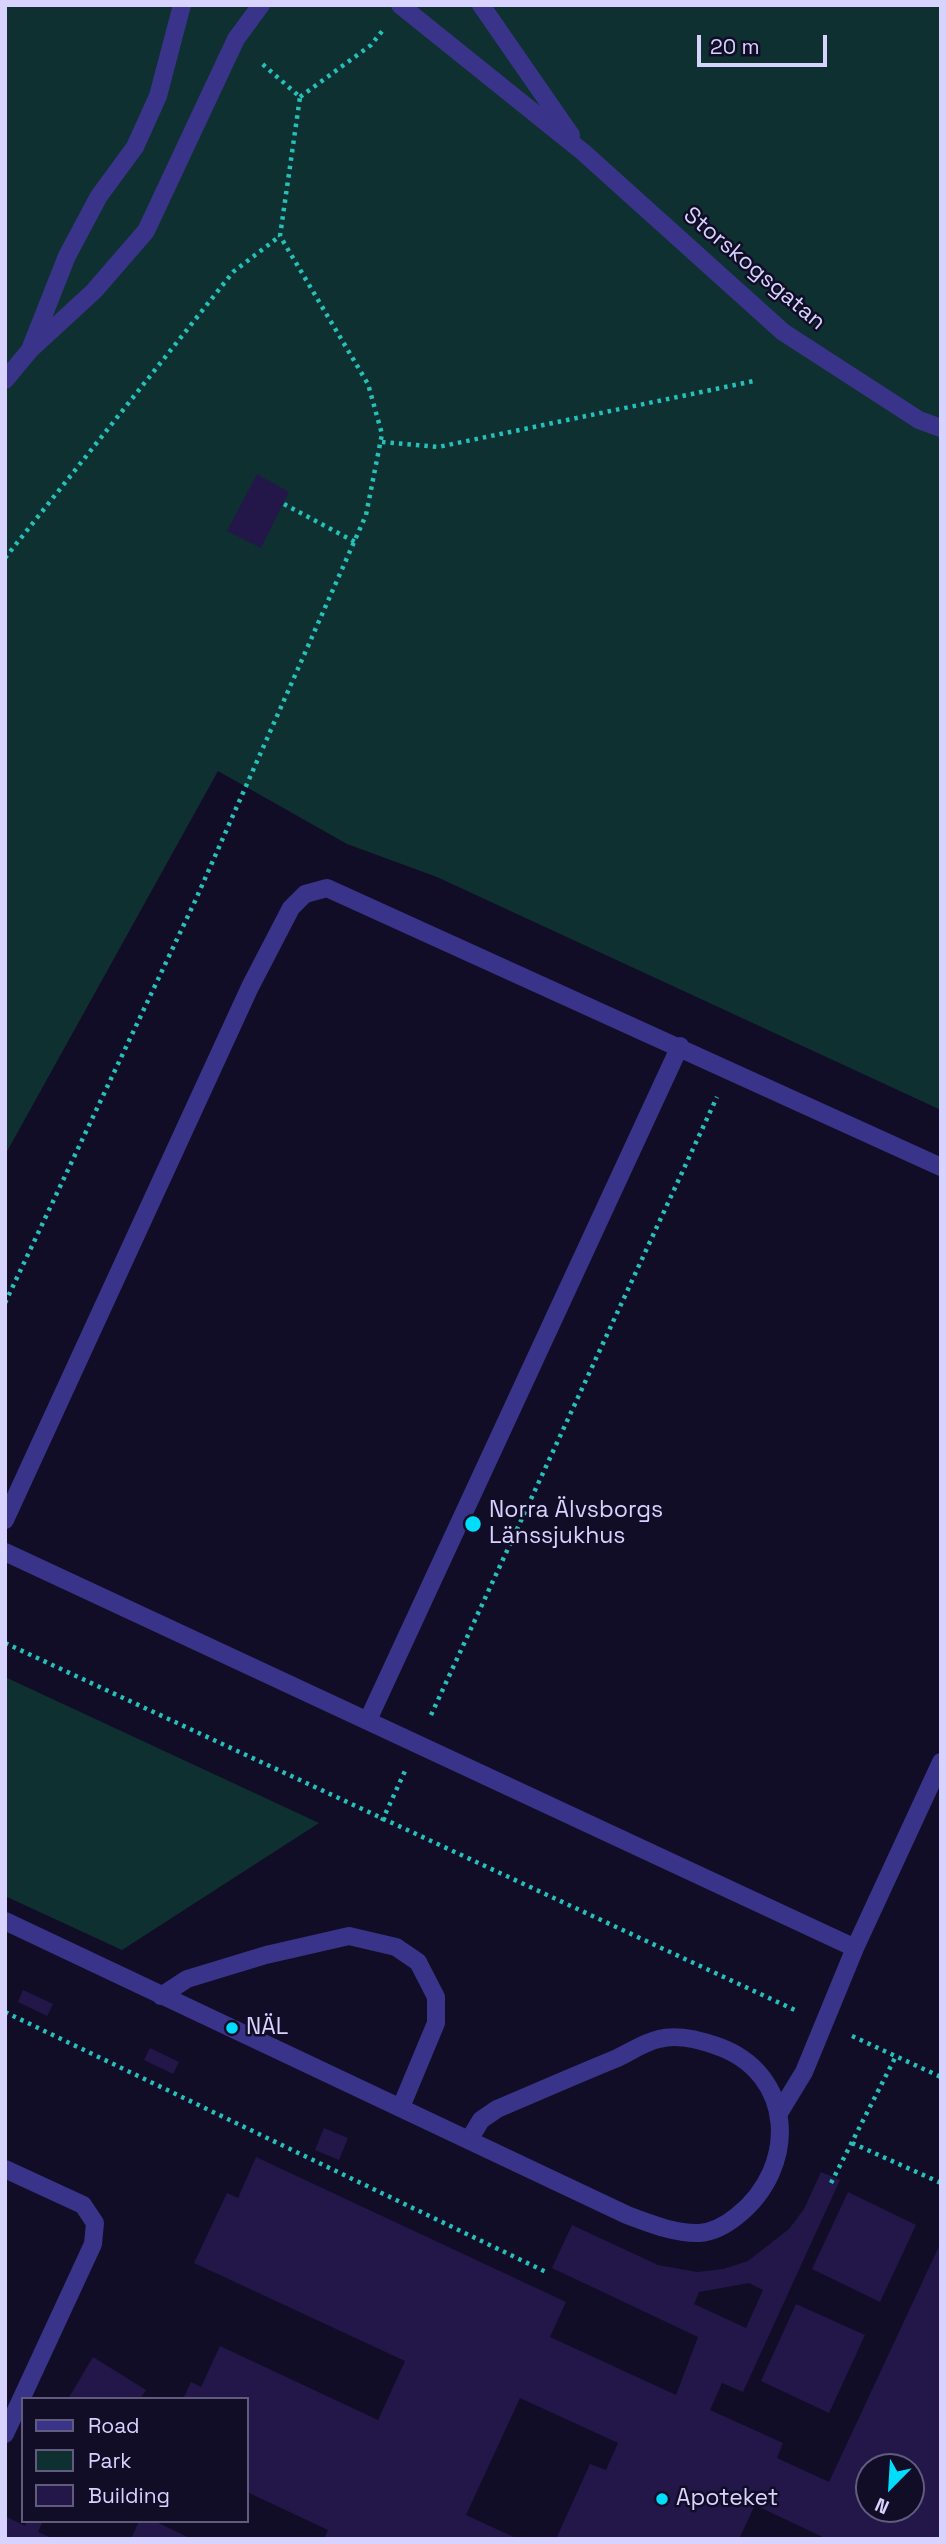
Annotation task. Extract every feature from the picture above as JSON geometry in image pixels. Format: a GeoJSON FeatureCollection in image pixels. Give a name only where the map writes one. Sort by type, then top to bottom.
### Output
{"type":"FeatureCollection","features":[{"type":"Feature","properties":{"kind":"street"},"geometry":{"type":"LineString","coordinates":[[30,350],[67,256],[99,196],[135,147],[158,96],[181,5]]}},
{"type":"Feature","properties":{"kind":"street"},"geometry":{"type":"LineString","coordinates":[[5,380],[30,350],[94,291],[146,231],[236,39],[261,5]]}},
{"type":"Feature","properties":{"kind":"street"},"geometry":{"type":"LineString","coordinates":[[481,5],[583,152]]}},
{"type":"Feature","properties":{"kind":"street"},"geometry":{"type":"LineString","coordinates":[[401,6],[583,152]]}},
{"type":"Feature","properties":{"kind":"street","name":"Storskogsgatan"},"geometry":{"type":"LineString","coordinates":[[583,152],[783,332],[919,420],[941,428]]}},
{"type":"Feature","properties":{"kind":"street"},"geometry":{"type":"LineString","coordinates":[[5,1520],[250,988],[290,908],[305,894],[327,888],[680,1046],[941,1167]]}},
{"type":"Feature","properties":{"kind":"street"},"geometry":{"type":"LineString","coordinates":[[368,1720],[680,1046]]}},
{"type":"Feature","properties":{"kind":"street"},"geometry":{"type":"LineString","coordinates":[[5,1552],[855,1948]]}},
{"type":"Feature","properties":{"kind":"street"},"geometry":{"type":"LineString","coordinates":[[779,2113],[804,2072],[855,1948],[941,1762]]}},
{"type":"Feature","properties":{"kind":"street"},"geometry":{"type":"LineString","coordinates":[[5,1921],[626,2215],[670,2229],[700,2233],[723,2227],[747,2208],[765,2185],[776,2160],[780,2135],[779,2113],[769,2084],[753,2066],[725,2048],[699,2039],[660,2038],[498,2109],[481,2120],[469,2140]]}},
{"type":"Feature","properties":{"kind":"street"},"geometry":{"type":"LineString","coordinates":[[161,1996],[187,1979],[266,1955],[349,1936],[396,1947],[418,1962],[436,1997],[436,2023],[401,2107]]}},
{"type":"Feature","properties":{"kind":"street"},"geometry":{"type":"LineString","coordinates":[[5,2169],[83,2206],[95,2223],[93,2244],[22,2397]]}},
{"type":"Feature","properties":{"kind":"street"},"geometry":{"type":"LineString","coordinates":[[5,2434],[21,2399]]}},
{"type":"Feature","properties":{"kind":"path"},"geometry":{"type":"LineString","coordinates":[[5,1303],[196,899],[366,515],[382,442],[369,384],[280,236],[300,97],[371,45],[401,6]]}},
{"type":"Feature","properties":{"kind":"path"},"geometry":{"type":"LineString","coordinates":[[236,39],[300,97]]}},
{"type":"Feature","properties":{"kind":"path"},"geometry":{"type":"LineString","coordinates":[[5,558],[233,272],[280,236]]}},
{"type":"Feature","properties":{"kind":"path"},"geometry":{"type":"LineString","coordinates":[[382,442],[438,447],[754,381]]}},
{"type":"Feature","properties":{"kind":"path"},"geometry":{"type":"LineString","coordinates":[[284,504],[355,542]]}},
{"type":"Feature","properties":{"kind":"path"},"geometry":{"type":"LineString","coordinates":[[382,1821],[730,1069]]}},
{"type":"Feature","properties":{"kind":"path"},"geometry":{"type":"LineString","coordinates":[[5,1643],[382,1821],[941,2077]]}},
{"type":"Feature","properties":{"kind":"path"},"geometry":{"type":"LineString","coordinates":[[5,2012],[546,2272]]}},
{"type":"Feature","properties":{"kind":"path"},"geometry":{"type":"LineString","coordinates":[[831,2183],[896,2056]]}},
{"type":"Feature","properties":{"kind":"path"},"geometry":{"type":"LineString","coordinates":[[852,2143],[941,2183]]}},
{"type":"Feature","properties":{"kind":"green space"},"geometry":{"type":"Polygon","coordinates":[[[5,5],[941,5],[941,1110],[437,877],[347,844],[218,771],[5,1155],[5,5]]]}},
{"type":"Feature","properties":{"kind":"green space"},"geometry":{"type":"Polygon","coordinates":[[[5,1677],[319,1823],[122,1950],[5,1896],[5,1677]]]}},
{"type":"Feature","properties":{"kind":"building"},"geometry":{"type":"Polygon","coordinates":[[[257,474],[289,492],[261,548],[227,531],[257,474]]]}},
{"type":"Feature","properties":{"kind":"building"},"geometry":{"type":"Polygon","coordinates":[[[23,1990],[53,2004],[47,2016],[18,2002],[23,1990]]]}},
{"type":"Feature","properties":{"kind":"building"},"geometry":{"type":"Polygon","coordinates":[[[150,2048],[179,2062],[173,2074],[144,2060],[150,2048]]]}},
{"type":"Feature","properties":{"kind":"building"},"geometry":{"type":"Polygon","coordinates":[[[324,2128],[348,2138],[339,2160],[315,2150],[324,2128]]]}},
{"type":"Feature","properties":{"kind":"building"},"geometry":{"type":"Polygon","coordinates":[[[256,2157],[566,2302],[550,2337],[676,2395],[698,2337],[552,2268],[572,2225],[658,2265],[697,2272],[723,2269],[748,2261],[789,2229],[804,2209],[821,2172],[840,2180],[743,2392],[722,2383],[710,2410],[783,2443],[777,2458],[829,2482],[941,2242],[941,2539],[827,2539],[755,2505],[739,2539],[556,2539],[590,2464],[606,2470],[618,2443],[520,2398],[466,2515],[518,2539],[324,2539],[328,2530],[248,2492],[248,2397],[184,2397],[191,2382],[201,2387],[220,2346],[378,2420],[405,2361],[194,2263],[227,2193],[238,2198],[256,2157]],[[749,2283],[699,2292],[694,2304],[746,2328],[763,2290],[749,2283]]]}},
{"type":"Feature","properties":{"kind":"building"},"geometry":{"type":"Polygon","coordinates":[[[848,2192],[916,2225],[880,2302],[812,2269],[848,2192]]]}},
{"type":"Feature","properties":{"kind":"building"},"geometry":{"type":"Polygon","coordinates":[[[796,2304],[865,2335],[829,2413],[761,2381],[796,2304]]]}},
{"type":"Feature","properties":{"kind":"building"},"geometry":{"type":"Polygon","coordinates":[[[93,2357],[146,2390],[141,2397],[69,2397],[93,2357]]]}},
{"type":"Feature","properties":{"kind":"building"},"geometry":{"type":"Polygon","coordinates":[[[5,2516],[25,2526],[26,2523],[42,2523],[38,2532],[54,2539],[5,2539],[5,2516]]]}},
{"type":"Feature","properties":{"kind":"building"},"geometry":{"type":"Polygon","coordinates":[[[138,2523],[158,2523],[192,2539],[131,2539],[138,2523]]]}},
{"type":"Feature","properties":{"kind":"place","name":"Norra Älvsborgs Länssjukhus"},"geometry":{"type":"Point","coordinates":[473,1524]}},
{"type":"Feature","properties":{"kind":"place","name":"NÄL"},"geometry":{"type":"Point","coordinates":[232,2028]}},
{"type":"Feature","properties":{"kind":"place","name":"Apoteket"},"geometry":{"type":"Point","coordinates":[662,2499]}}]}
